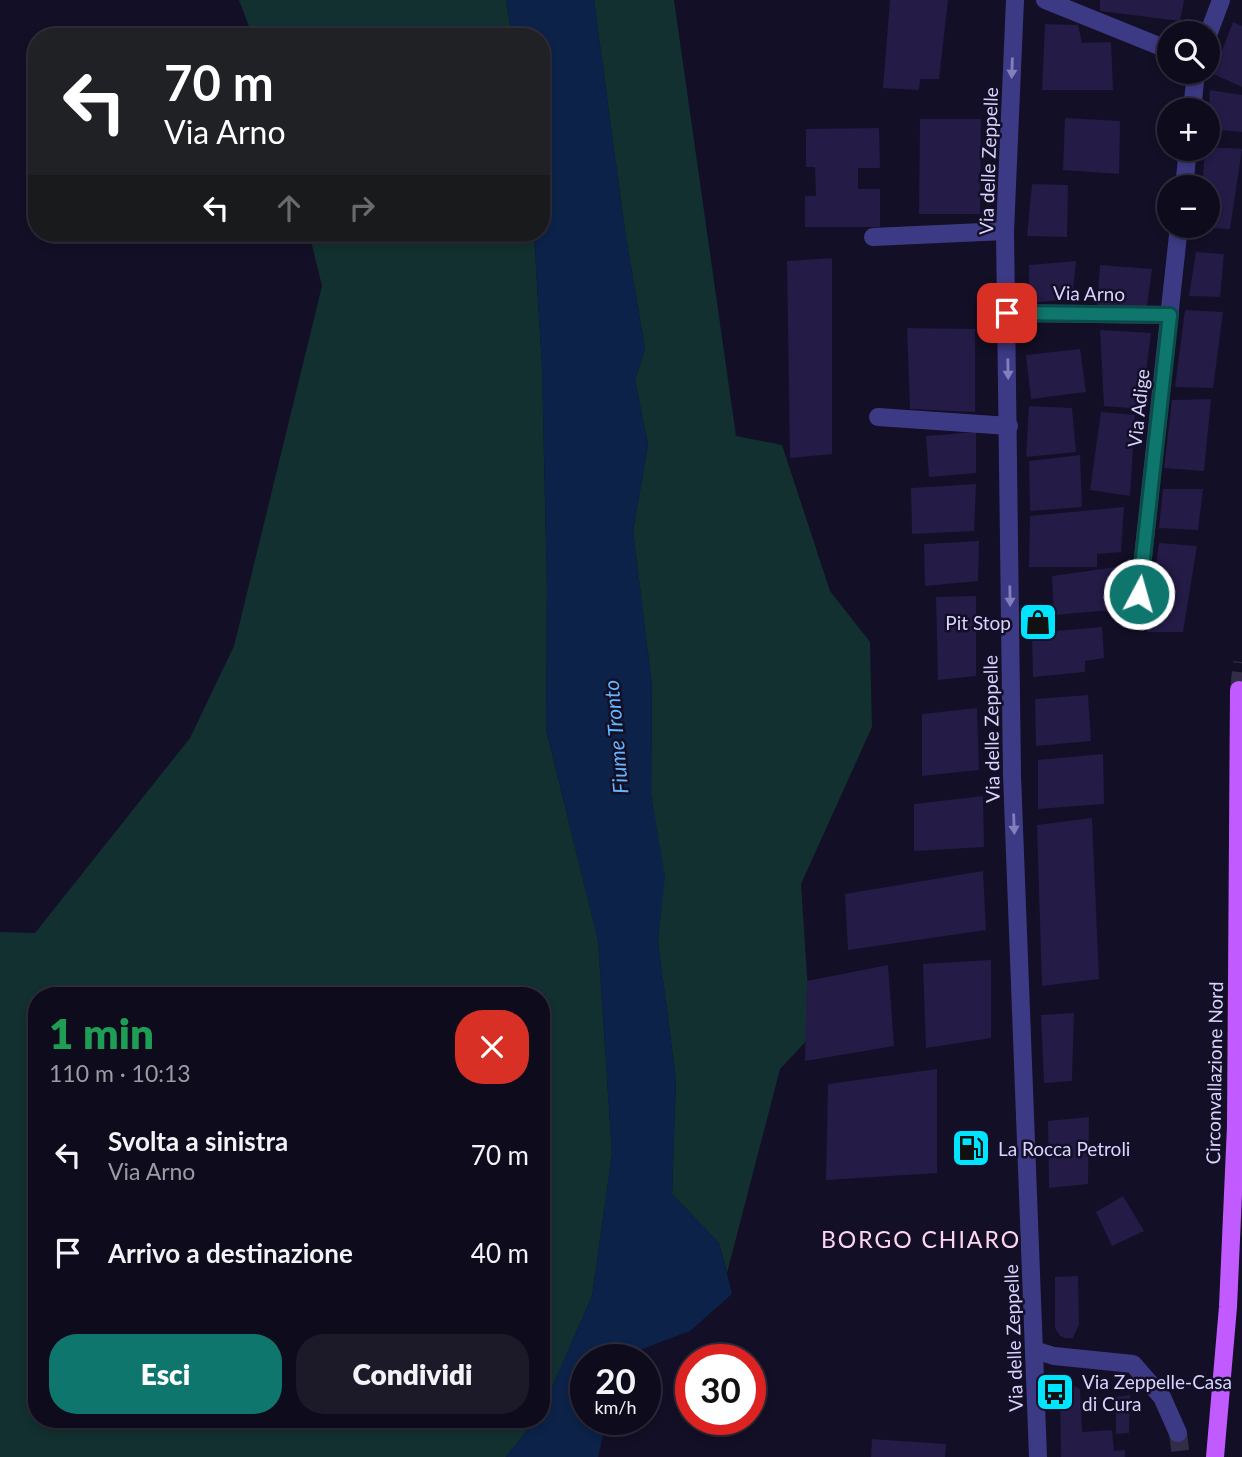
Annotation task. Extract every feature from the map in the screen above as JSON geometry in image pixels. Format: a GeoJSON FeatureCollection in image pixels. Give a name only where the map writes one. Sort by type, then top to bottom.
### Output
{"type":"FeatureCollection","features":[{"type":"Feature","properties":{"kind":"main road","name":"Circonvallazione Nord"},"geometry":{"type":"LineString","coordinates":[[1215,1457],[1228,1307],[1236,1126],[1239,690]]}},
{"type":"Feature","properties":{"kind":"street","name":"Via delle Zeppelle"},"geometry":{"type":"LineString","coordinates":[[1015,0],[1005,231],[1012,775],[1038,1457]]}},
{"type":"Feature","properties":{"kind":"street"},"geometry":{"type":"LineString","coordinates":[[1045,0],[1157,46]]}},
{"type":"Feature","properties":{"kind":"street"},"geometry":{"type":"LineString","coordinates":[[1213,21],[1221,0]]}},
{"type":"Feature","properties":{"kind":"street"},"geometry":{"type":"LineString","coordinates":[[873,236],[1005,231]]}},
{"type":"Feature","properties":{"kind":"street","name":"Via Adige"},"geometry":{"type":"LineString","coordinates":[[1139,594],[1179,238]]}},
{"type":"Feature","properties":{"kind":"street","name":"Via Arno"},"geometry":{"type":"LineString","coordinates":[[1007,313],[1170,315]]}},
{"type":"Feature","properties":{"kind":"street"},"geometry":{"type":"LineString","coordinates":[[878,417],[1009,426]]}},
{"type":"Feature","properties":{"kind":"street"},"geometry":{"type":"LineString","coordinates":[[1034,1350],[1054,1356],[1133,1364],[1162,1397],[1178,1433]]}},
{"type":"Feature","properties":{"kind":"green space"},"geometry":{"type":"Polygon","coordinates":[[[239,0],[506,0],[511,28],[250,28],[239,0]]]}},
{"type":"Feature","properties":{"kind":"green space"},"geometry":{"type":"Polygon","coordinates":[[[594,0],[674,0],[736,436],[782,445],[830,591],[870,642],[872,727],[801,884],[811,1036],[780,1069],[727,1273],[719,1243],[672,1194],[676,1079],[658,942],[664,876],[651,795],[652,685],[633,531],[648,445],[635,380],[645,349],[625,231],[594,0]]]}},
{"type":"Feature","properties":{"kind":"green space"},"geometry":{"type":"Polygon","coordinates":[[[311,242],[535,242],[542,367],[547,586],[546,729],[598,940],[612,1154],[592,1296],[550,1392],[550,987],[28,987],[28,1428],[529,1428],[506,1457],[0,1457],[0,932],[35,933],[190,738],[234,646],[322,286],[311,242]]]}},
{"type":"Feature","properties":{"kind":"water","name":"Fiume Tronto"},"geometry":{"type":"Polygon","coordinates":[[[506,0],[594,0],[625,231],[645,349],[635,380],[648,445],[633,531],[652,685],[651,795],[665,876],[658,942],[676,1079],[672,1194],[719,1243],[732,1294],[690,1331],[656,1344],[571,1344],[592,1296],[612,1154],[598,940],[546,729],[547,586],[542,367],[535,242],[550,242],[550,28],[511,28],[506,0]]]}},
{"type":"Feature","properties":{"kind":"water"},"geometry":{"type":"Polygon","coordinates":[[[570,1346],[570,1435],[603,1435],[598,1457],[506,1457],[529,1428],[550,1428],[550,1392],[570,1346]]]}},
{"type":"Feature","properties":{"kind":"building"},"geometry":{"type":"Polygon","coordinates":[[[890,0],[948,0],[939,79],[920,79],[919,90],[883,88],[890,0]]]}},
{"type":"Feature","properties":{"kind":"building"},"geometry":{"type":"Polygon","coordinates":[[[1100,0],[1184,0],[1180,21],[1100,11],[1100,0]]]}},
{"type":"Feature","properties":{"kind":"building"},"geometry":{"type":"Polygon","coordinates":[[[1233,22],[1242,26],[1242,87],[1220,77],[1220,56],[1233,22]]]}},
{"type":"Feature","properties":{"kind":"building"},"geometry":{"type":"Polygon","coordinates":[[[1045,24],[1078,25],[1082,43],[1111,42],[1113,90],[1042,90],[1045,24]]]}},
{"type":"Feature","properties":{"kind":"building"},"geometry":{"type":"Polygon","coordinates":[[[1210,90],[1242,95],[1242,132],[1220,130],[1220,98],[1210,98],[1210,90]]]}},
{"type":"Feature","properties":{"kind":"building"},"geometry":{"type":"Polygon","coordinates":[[[1065,118],[1120,121],[1119,174],[1063,170],[1065,118]]]}},
{"type":"Feature","properties":{"kind":"building"},"geometry":{"type":"Polygon","coordinates":[[[920,119],[981,119],[980,214],[919,214],[920,119]]]}},
{"type":"Feature","properties":{"kind":"building"},"geometry":{"type":"Polygon","coordinates":[[[879,128],[880,168],[858,168],[858,189],[880,189],[880,227],[805,227],[805,196],[816,196],[815,167],[806,167],[806,129],[879,128]]]}},
{"type":"Feature","properties":{"kind":"building"},"geometry":{"type":"Polygon","coordinates":[[[1220,148],[1242,149],[1230,229],[1220,229],[1220,175],[1203,175],[1204,161],[1220,161],[1220,148]]]}},
{"type":"Feature","properties":{"kind":"building"},"geometry":{"type":"Polygon","coordinates":[[[1032,184],[1068,185],[1067,237],[1027,236],[1032,184]]]}},
{"type":"Feature","properties":{"kind":"building"},"geometry":{"type":"Polygon","coordinates":[[[1196,252],[1224,254],[1220,297],[1189,296],[1196,252]]]}},
{"type":"Feature","properties":{"kind":"building"},"geometry":{"type":"Polygon","coordinates":[[[832,258],[832,454],[790,458],[787,261],[832,258]]]}},
{"type":"Feature","properties":{"kind":"building"},"geometry":{"type":"Polygon","coordinates":[[[1076,261],[1072,299],[1029,303],[1029,265],[1076,261]]]}},
{"type":"Feature","properties":{"kind":"building"},"geometry":{"type":"Polygon","coordinates":[[[1100,265],[1152,269],[1147,306],[1097,306],[1100,265]]]}},
{"type":"Feature","properties":{"kind":"building"},"geometry":{"type":"Polygon","coordinates":[[[1185,310],[1223,312],[1213,388],[1175,387],[1185,310]]]}},
{"type":"Feature","properties":{"kind":"building"},"geometry":{"type":"Polygon","coordinates":[[[907,328],[975,329],[975,412],[910,409],[907,328]]]}},
{"type":"Feature","properties":{"kind":"building"},"geometry":{"type":"Polygon","coordinates":[[[1100,330],[1151,333],[1141,409],[1104,406],[1100,330]]]}},
{"type":"Feature","properties":{"kind":"building"},"geometry":{"type":"Polygon","coordinates":[[[1080,349],[1086,392],[1031,399],[1026,355],[1080,349]]]}},
{"type":"Feature","properties":{"kind":"building"},"geometry":{"type":"Polygon","coordinates":[[[1211,399],[1204,471],[1164,468],[1172,400],[1211,399]]]}},
{"type":"Feature","properties":{"kind":"building"},"geometry":{"type":"Polygon","coordinates":[[[1029,406],[1072,408],[1076,452],[1026,457],[1029,406]]]}},
{"type":"Feature","properties":{"kind":"building"},"geometry":{"type":"Polygon","coordinates":[[[1101,412],[1135,415],[1130,496],[1090,490],[1101,412]]]}},
{"type":"Feature","properties":{"kind":"building"},"geometry":{"type":"Polygon","coordinates":[[[976,432],[976,473],[929,477],[926,436],[976,432]]]}},
{"type":"Feature","properties":{"kind":"building"},"geometry":{"type":"Polygon","coordinates":[[[1080,455],[1082,507],[1030,511],[1029,461],[1080,455]]]}},
{"type":"Feature","properties":{"kind":"building"},"geometry":{"type":"Polygon","coordinates":[[[976,484],[974,531],[912,534],[911,488],[976,484]]]}},
{"type":"Feature","properties":{"kind":"building"},"geometry":{"type":"Polygon","coordinates":[[[1163,489],[1203,489],[1198,530],[1159,528],[1163,489]]]}},
{"type":"Feature","properties":{"kind":"building"},"geometry":{"type":"Polygon","coordinates":[[[1124,507],[1121,552],[1097,554],[1097,567],[1029,567],[1030,516],[1124,507]]]}},
{"type":"Feature","properties":{"kind":"building"},"geometry":{"type":"Polygon","coordinates":[[[979,541],[978,581],[925,586],[924,544],[979,541]]]}},
{"type":"Feature","properties":{"kind":"building"},"geometry":{"type":"Polygon","coordinates":[[[1159,543],[1197,546],[1183,632],[1147,632],[1159,543]]]}},
{"type":"Feature","properties":{"kind":"building"},"geometry":{"type":"Polygon","coordinates":[[[1116,567],[1113,610],[1054,615],[1052,576],[1116,567]]]}},
{"type":"Feature","properties":{"kind":"building"},"geometry":{"type":"Polygon","coordinates":[[[976,596],[976,676],[938,680],[936,597],[976,596]]]}},
{"type":"Feature","properties":{"kind":"building"},"geometry":{"type":"Polygon","coordinates":[[[1102,627],[1104,658],[1085,661],[1085,672],[1033,677],[1032,633],[1102,627]]]}},
{"type":"Feature","properties":{"kind":"building"},"geometry":{"type":"Polygon","coordinates":[[[1088,695],[1091,741],[1036,746],[1035,699],[1088,695]]]}},
{"type":"Feature","properties":{"kind":"building"},"geometry":{"type":"Polygon","coordinates":[[[977,708],[979,770],[922,776],[922,714],[977,708]]]}},
{"type":"Feature","properties":{"kind":"building"},"geometry":{"type":"Polygon","coordinates":[[[1103,754],[1104,804],[1038,809],[1038,760],[1103,754]]]}},
{"type":"Feature","properties":{"kind":"building"},"geometry":{"type":"Polygon","coordinates":[[[983,796],[984,847],[914,851],[914,804],[983,796]]]}},
{"type":"Feature","properties":{"kind":"building"},"geometry":{"type":"Polygon","coordinates":[[[1092,818],[1099,979],[1042,986],[1037,825],[1092,818]]]}},
{"type":"Feature","properties":{"kind":"building"},"geometry":{"type":"Polygon","coordinates":[[[983,871],[986,930],[848,950],[845,894],[983,871]]]}},
{"type":"Feature","properties":{"kind":"building"},"geometry":{"type":"Polygon","coordinates":[[[991,960],[991,1038],[926,1048],[923,964],[991,960]]]}},
{"type":"Feature","properties":{"kind":"building"},"geometry":{"type":"Polygon","coordinates":[[[888,965],[894,1046],[805,1061],[807,981],[888,965]]]}},
{"type":"Feature","properties":{"kind":"building"},"geometry":{"type":"Polygon","coordinates":[[[1074,1013],[1072,1081],[1044,1083],[1041,1015],[1074,1013]]]}},
{"type":"Feature","properties":{"kind":"building"},"geometry":{"type":"Polygon","coordinates":[[[937,1069],[937,1173],[826,1180],[828,1084],[937,1069]]]}},
{"type":"Feature","properties":{"kind":"building"},"geometry":{"type":"Polygon","coordinates":[[[1089,1117],[1088,1184],[1049,1188],[1048,1121],[1089,1117]]]}},
{"type":"Feature","properties":{"kind":"building"},"geometry":{"type":"Polygon","coordinates":[[[1123,1196],[1144,1231],[1112,1246],[1096,1212],[1123,1196]]]}},
{"type":"Feature","properties":{"kind":"building"},"geometry":{"type":"Polygon","coordinates":[[[1078,1276],[1079,1324],[1073,1338],[1066,1338],[1060,1336],[1055,1328],[1055,1277],[1078,1276]]]}},
{"type":"Feature","properties":{"kind":"building"},"geometry":{"type":"Polygon","coordinates":[[[1070,1384],[1080,1389],[1082,1432],[1112,1430],[1114,1451],[1125,1450],[1125,1457],[1061,1457],[1060,1390],[1063,1385],[1070,1384]]]}},
{"type":"Feature","properties":{"kind":"building"},"geometry":{"type":"Polygon","coordinates":[[[1130,1395],[1129,1433],[1116,1434],[1116,1397],[1130,1395]]]}},
{"type":"Feature","properties":{"kind":"building"},"geometry":{"type":"Polygon","coordinates":[[[872,1439],[946,1444],[945,1457],[871,1457],[872,1439]]]}},
{"type":"Feature","properties":{"kind":"tunnel"},"geometry":{"type":"LineString","coordinates":[[1239,690],[1242,662]]}},
{"type":"Feature","properties":{"kind":"tunnel"},"geometry":{"type":"LineString","coordinates":[[1178,1433],[1181,1457]]}},
{"type":"Feature","properties":{"kind":"place","name":"Pit Stop"},"geometry":{"type":"Point","coordinates":[1038,622]}},
{"type":"Feature","properties":{"kind":"place","name":"La Rocca Petroli"},"geometry":{"type":"Point","coordinates":[971,1148]}},
{"type":"Feature","properties":{"kind":"place","name":"Via Zeppelle-Casa di Cura"},"geometry":{"type":"Point","coordinates":[1055,1392]}},
{"type":"Feature","properties":{"kind":"district","name":"BORGO CHIARO"},"geometry":{"type":"Point","coordinates":[921,1239]}},
{"type":"Feature","properties":{"kind":"route"},"geometry":{"type":"LineString","coordinates":[[1007,313],[1170,315],[1139,594]]}}]}
